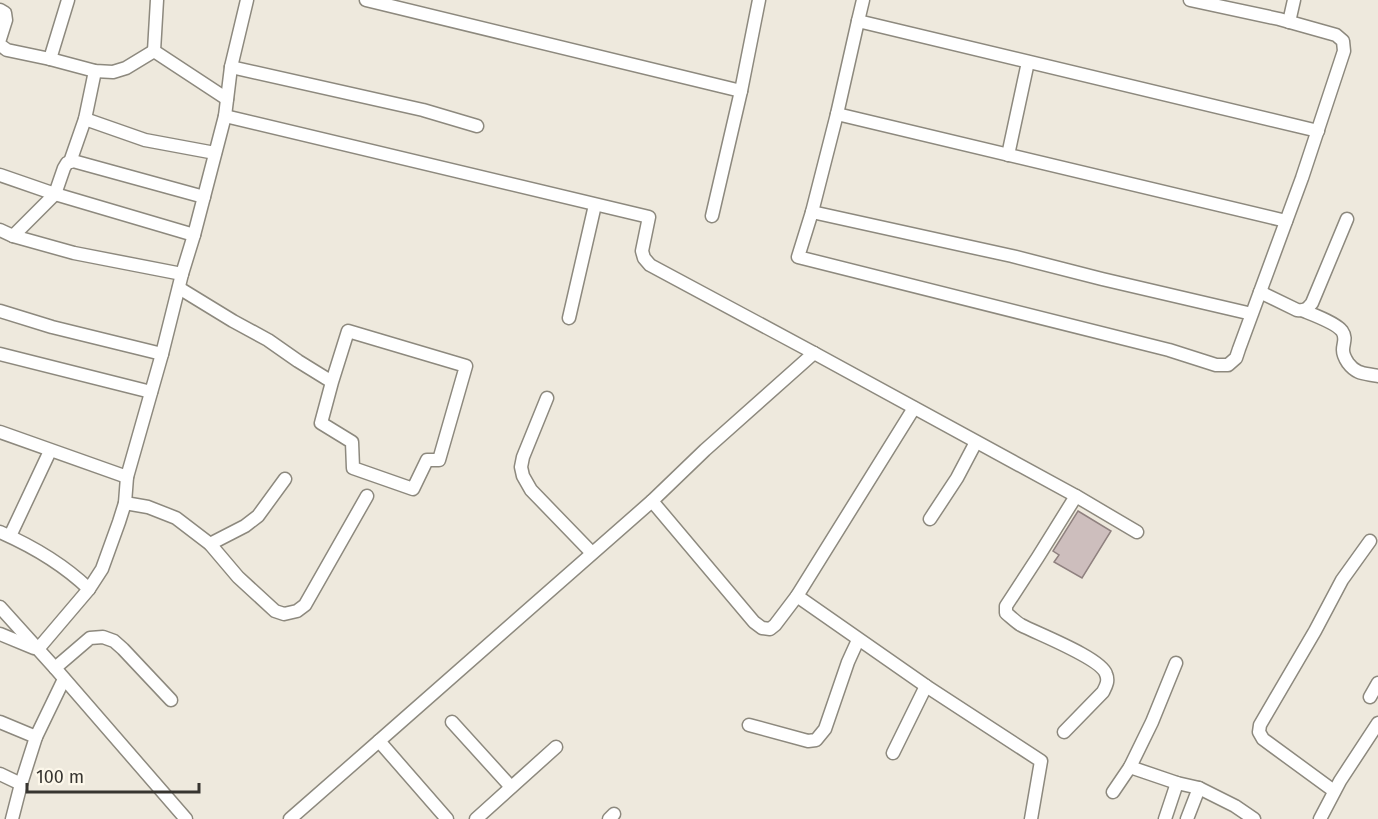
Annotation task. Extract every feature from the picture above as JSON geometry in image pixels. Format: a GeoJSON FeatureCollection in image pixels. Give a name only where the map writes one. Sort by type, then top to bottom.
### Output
{"type":"FeatureCollection","features":[{"type":"Feature","properties":{"kind":"street"},"geometry":{"type":"LineString","coordinates":[[50,59],[68,0]]}},
{"type":"Feature","properties":{"kind":"street"},"geometry":{"type":"LineString","coordinates":[[154,51],[157,0]]}},
{"type":"Feature","properties":{"kind":"street"},"geometry":{"type":"LineString","coordinates":[[38,649],[89,589],[102,569],[125,503],[128,477],[225,116],[231,67],[247,0]]}},
{"type":"Feature","properties":{"kind":"street"},"geometry":{"type":"LineString","coordinates":[[366,0],[741,91]]}},
{"type":"Feature","properties":{"kind":"street"},"geometry":{"type":"LineString","coordinates":[[863,0],[837,114],[798,257],[1147,345],[1216,365],[1228,365],[1236,358],[1318,131],[1344,51],[1343,41],[1335,34],[1190,0]]}},
{"type":"Feature","properties":{"kind":"street"},"geometry":{"type":"LineString","coordinates":[[1289,22],[1294,0]]}},
{"type":"Feature","properties":{"kind":"street"},"geometry":{"type":"LineString","coordinates":[[712,216],[741,91],[755,1]]}},
{"type":"Feature","properties":{"kind":"street"},"geometry":{"type":"LineString","coordinates":[[0,10],[5,13],[6,20],[0,39]]}},
{"type":"Feature","properties":{"kind":"street"},"geometry":{"type":"LineString","coordinates":[[858,21],[1318,131]]}},
{"type":"Feature","properties":{"kind":"street"},"geometry":{"type":"LineString","coordinates":[[0,45],[7,50],[95,71],[113,72],[126,68],[154,51]]}},
{"type":"Feature","properties":{"kind":"street"},"geometry":{"type":"LineString","coordinates":[[154,51],[227,99]]}},
{"type":"Feature","properties":{"kind":"street"},"geometry":{"type":"LineString","coordinates":[[1008,155],[1028,62]]}},
{"type":"Feature","properties":{"kind":"street"},"geometry":{"type":"LineString","coordinates":[[231,67],[423,110],[477,126]]}},
{"type":"Feature","properties":{"kind":"street"},"geometry":{"type":"LineString","coordinates":[[14,236],[55,194],[64,168],[70,162],[85,119],[95,71]]}},
{"type":"Feature","properties":{"kind":"street"},"geometry":{"type":"LineString","coordinates":[[837,114],[1286,221]]}},
{"type":"Feature","properties":{"kind":"street"},"geometry":{"type":"LineString","coordinates":[[225,116],[649,218],[642,251],[650,265],[1076,496],[1137,532]]}},
{"type":"Feature","properties":{"kind":"street"},"geometry":{"type":"LineString","coordinates":[[85,119],[146,140],[215,153]]}},
{"type":"Feature","properties":{"kind":"street"},"geometry":{"type":"LineString","coordinates":[[70,162],[204,197]]}},
{"type":"Feature","properties":{"kind":"street"},"geometry":{"type":"LineString","coordinates":[[0,175],[55,194],[194,235]]}},
{"type":"Feature","properties":{"kind":"street"},"geometry":{"type":"LineString","coordinates":[[569,318],[595,205]]}},
{"type":"Feature","properties":{"kind":"street"},"geometry":{"type":"LineString","coordinates":[[812,212],[1012,256],[1252,314]]}},
{"type":"Feature","properties":{"kind":"street"},"geometry":{"type":"LineString","coordinates":[[1304,311],[1312,303],[1347,219]]}},
{"type":"Feature","properties":{"kind":"street"},"geometry":{"type":"LineString","coordinates":[[0,230],[74,253],[182,274]]}},
{"type":"Feature","properties":{"kind":"street"},"geometry":{"type":"LineString","coordinates":[[179,288],[268,340],[332,382]]}},
{"type":"Feature","properties":{"kind":"street"},"geometry":{"type":"LineString","coordinates":[[1260,292],[1342,330],[1345,339],[1342,351],[1346,360],[1354,370],[1378,376]]}},
{"type":"Feature","properties":{"kind":"street"},"geometry":{"type":"LineString","coordinates":[[0,311],[52,327],[162,354]]}},
{"type":"Feature","properties":{"kind":"street"},"geometry":{"type":"LineString","coordinates":[[348,331],[466,366],[439,460],[427,460],[413,489],[353,468],[352,442],[321,423],[332,382],[348,331]]}},
{"type":"Feature","properties":{"kind":"street"},"geometry":{"type":"LineString","coordinates":[[290,819],[651,501],[814,353]]}},
{"type":"Feature","properties":{"kind":"street"},"geometry":{"type":"LineString","coordinates":[[0,354],[151,392]]}},
{"type":"Feature","properties":{"kind":"street"},"geometry":{"type":"LineString","coordinates":[[547,398],[521,467],[531,490],[592,553]]}},
{"type":"Feature","properties":{"kind":"street"},"geometry":{"type":"LineString","coordinates":[[651,501],[754,622],[762,628],[770,629],[776,625],[797,596],[914,408]]}},
{"type":"Feature","properties":{"kind":"street"},"geometry":{"type":"LineString","coordinates":[[0,432],[128,477]]}},
{"type":"Feature","properties":{"kind":"street"},"geometry":{"type":"LineString","coordinates":[[930,519],[957,478],[976,442]]}},
{"type":"Feature","properties":{"kind":"street"},"geometry":{"type":"LineString","coordinates":[[50,451],[5,534],[76,576],[89,589]]}},
{"type":"Feature","properties":{"kind":"street"},"geometry":{"type":"LineString","coordinates":[[210,544],[245,526],[258,516],[285,479]]}},
{"type":"Feature","properties":{"kind":"street"},"geometry":{"type":"LineString","coordinates":[[125,503],[148,507],[176,518],[210,544],[238,577],[275,611],[284,614],[297,611],[305,605],[367,496]]}},
{"type":"Feature","properties":{"kind":"street"},"geometry":{"type":"LineString","coordinates":[[1064,732],[1102,692],[1107,684],[1106,673],[1098,664],[1019,624],[1006,613],[1006,606],[1076,496]]}},
{"type":"Feature","properties":{"kind":"street"},"geometry":{"type":"LineString","coordinates":[[1334,791],[1263,739],[1259,732],[1260,725],[1342,580],[1370,541]]}},
{"type":"Feature","properties":{"kind":"street"},"geometry":{"type":"LineString","coordinates":[[797,596],[926,686],[1041,760],[1031,819]]}},
{"type":"Feature","properties":{"kind":"street"},"geometry":{"type":"LineString","coordinates":[[0,607],[186,819]]}},
{"type":"Feature","properties":{"kind":"street"},"geometry":{"type":"LineString","coordinates":[[0,634],[38,649]]}},
{"type":"Feature","properties":{"kind":"street"},"geometry":{"type":"LineString","coordinates":[[55,668],[90,638],[114,641],[171,700]]}},
{"type":"Feature","properties":{"kind":"street"},"geometry":{"type":"LineString","coordinates":[[749,725],[808,741],[816,740],[825,729],[858,640]]}},
{"type":"Feature","properties":{"kind":"street"},"geometry":{"type":"LineString","coordinates":[[1113,792],[1130,767],[1152,722],[1176,663]]}},
{"type":"Feature","properties":{"kind":"street"},"geometry":{"type":"LineString","coordinates":[[12,819],[36,737],[64,679]]}},
{"type":"Feature","properties":{"kind":"street"},"geometry":{"type":"LineString","coordinates":[[1370,697],[1378,683]]}},
{"type":"Feature","properties":{"kind":"street"},"geometry":{"type":"LineString","coordinates":[[893,753],[926,686]]}},
{"type":"Feature","properties":{"kind":"street"},"geometry":{"type":"LineString","coordinates":[[0,722],[36,737]]}},
{"type":"Feature","properties":{"kind":"street"},"geometry":{"type":"LineString","coordinates":[[452,722],[511,787]]}},
{"type":"Feature","properties":{"kind":"street"},"geometry":{"type":"LineString","coordinates":[[1320,819],[1334,791],[1378,723]]}},
{"type":"Feature","properties":{"kind":"street"},"geometry":{"type":"LineString","coordinates":[[379,741],[447,819]]}},
{"type":"Feature","properties":{"kind":"street"},"geometry":{"type":"LineString","coordinates":[[476,819],[556,747]]}},
{"type":"Feature","properties":{"kind":"street"},"geometry":{"type":"LineString","coordinates":[[1130,767],[1199,788],[1235,806],[1254,819]]}},
{"type":"Feature","properties":{"kind":"street"},"geometry":{"type":"LineString","coordinates":[[0,774],[21,784]]}},
{"type":"Feature","properties":{"kind":"street"},"geometry":{"type":"LineString","coordinates":[[1165,819],[1177,783]]}},
{"type":"Feature","properties":{"kind":"street"},"geometry":{"type":"LineString","coordinates":[[1187,819],[1199,788]]}},
{"type":"Feature","properties":{"kind":"building"},"geometry":{"type":"Polygon","coordinates":[[[1078,511],[1111,531],[1082,578],[1054,562],[1059,555],[1053,551],[1078,511]]]}}]}
